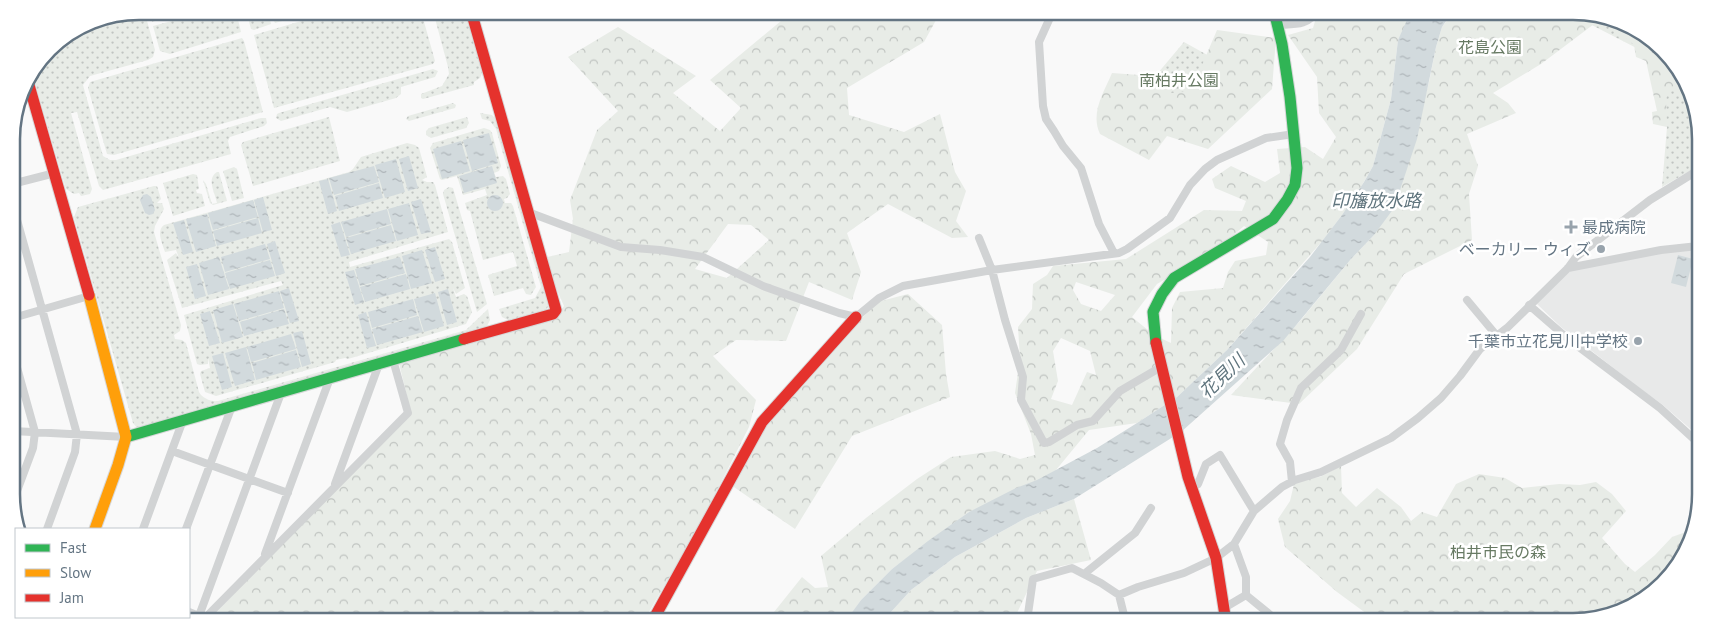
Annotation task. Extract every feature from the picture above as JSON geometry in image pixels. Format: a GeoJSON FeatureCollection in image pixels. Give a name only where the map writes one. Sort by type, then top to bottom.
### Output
{"type":"FeatureCollection","features":[{"type":"Feature","properties":{"kind":"street"},"geometry":{"type":"LineString","coordinates":[[20,431],[126,437],[553,314],[556,306],[474,20]]}},
{"type":"Feature","properties":{"kind":"street"},"geometry":{"type":"LineString","coordinates":[[1049,20],[1039,42],[1043,106],[1046,119],[1063,146],[1081,168],[1099,224],[1114,253]]}},
{"type":"Feature","properties":{"kind":"street"},"geometry":{"type":"LineString","coordinates":[[1225,613],[1216,558],[1188,477],[1162,371],[1154,335],[1153,312],[1162,294],[1174,278],[1273,219],[1282,209],[1296,179],[1294,134],[1277,20]]}},
{"type":"Feature","properties":{"kind":"street"},"geometry":{"type":"LineString","coordinates":[[1278,25],[1312,20]]}},
{"type":"Feature","properties":{"kind":"street"},"geometry":{"type":"LineString","coordinates":[[31,88],[126,437],[118,466],[95,528]]}},
{"type":"Feature","properties":{"kind":"street"},"geometry":{"type":"LineString","coordinates":[[657,613],[762,422],[856,317],[879,298],[903,286],[992,270],[1114,253],[1127,249],[1170,218],[1190,185],[1205,169],[1217,160],[1266,138],[1294,134]]}},
{"type":"Feature","properties":{"kind":"street"},"geometry":{"type":"LineString","coordinates":[[20,182],[55,173]]}},
{"type":"Feature","properties":{"kind":"street"},"geometry":{"type":"LineString","coordinates":[[1119,595],[1184,573],[1216,558],[1234,544],[1254,510],[1282,487],[1321,472],[1391,438],[1441,398],[1480,349],[1529,306],[1568,268],[1576,257],[1650,200],[1692,174]]}},
{"type":"Feature","properties":{"kind":"street"},"geometry":{"type":"LineString","coordinates":[[528,212],[621,247],[660,250],[703,257],[763,286],[839,313],[856,317]]}},
{"type":"Feature","properties":{"kind":"street"},"geometry":{"type":"LineString","coordinates":[[20,230],[77,434],[75,452],[46,528]]}},
{"type":"Feature","properties":{"kind":"street"},"geometry":{"type":"LineString","coordinates":[[979,238],[992,270],[1005,320],[1024,377],[1021,400],[1044,443],[1078,425],[1093,421],[1120,391],[1162,371]]}},
{"type":"Feature","properties":{"kind":"street"},"geometry":{"type":"LineString","coordinates":[[1568,268],[1661,250],[1692,247]]}},
{"type":"Feature","properties":{"kind":"street"},"geometry":{"type":"LineString","coordinates":[[20,316],[89,296]]}},
{"type":"Feature","properties":{"kind":"street"},"geometry":{"type":"LineString","coordinates":[[1467,300],[1497,336]]}},
{"type":"Feature","properties":{"kind":"street"},"geometry":{"type":"LineString","coordinates":[[1529,306],[1567,338],[1660,408],[1692,437]]}},
{"type":"Feature","properties":{"kind":"street"},"geometry":{"type":"LineString","coordinates":[[1292,482],[1290,462],[1280,444],[1286,420],[1301,388],[1341,350],[1361,314]]}},
{"type":"Feature","properties":{"kind":"street"},"geometry":{"type":"LineString","coordinates":[[210,613],[408,413],[393,360]]}},
{"type":"Feature","properties":{"kind":"street"},"geometry":{"type":"LineString","coordinates":[[333,488],[379,364]]}},
{"type":"Feature","properties":{"kind":"street"},"geometry":{"type":"LineString","coordinates":[[20,378],[35,432],[33,448],[20,483]]}},
{"type":"Feature","properties":{"kind":"street"},"geometry":{"type":"LineString","coordinates":[[264,558],[330,378]]}},
{"type":"Feature","properties":{"kind":"street"},"geometry":{"type":"LineString","coordinates":[[200,613],[281,392]]}},
{"type":"Feature","properties":{"kind":"street"},"geometry":{"type":"LineString","coordinates":[[186,528],[232,406]]}},
{"type":"Feature","properties":{"kind":"street"},"geometry":{"type":"LineString","coordinates":[[143,528],[183,420]]}},
{"type":"Feature","properties":{"kind":"street"},"geometry":{"type":"LineString","coordinates":[[172,451],[288,493]]}},
{"type":"Feature","properties":{"kind":"street"},"geometry":{"type":"LineString","coordinates":[[1198,484],[1206,464],[1220,455],[1254,510]]}},
{"type":"Feature","properties":{"kind":"street"},"geometry":{"type":"LineString","coordinates":[[1084,574],[1134,533],[1151,508]]}},
{"type":"Feature","properties":{"kind":"street"},"geometry":{"type":"LineString","coordinates":[[1234,544],[1246,577],[1246,596]]}},
{"type":"Feature","properties":{"kind":"street"},"geometry":{"type":"LineString","coordinates":[[1028,613],[1033,579],[1072,568],[1119,595],[1124,613]]}},
{"type":"Feature","properties":{"kind":"street"},"geometry":{"type":"LineString","coordinates":[[1224,608],[1246,596]]}},
{"type":"Feature","properties":{"kind":"street"},"geometry":{"type":"LineString","coordinates":[[1246,596],[1268,613]]}},
{"type":"Feature","properties":{"kind":"shaded area","name":"千葉市立花見川中学校"},"geometry":{"type":"Polygon","coordinates":[[[1692,248],[1692,430],[1663,405],[1561,327],[1537,304],[1539,296],[1573,268],[1692,248]]]}},
{"type":"Feature","properties":{"kind":"green space"},"geometry":{"type":"Polygon","coordinates":[[[147,20],[155,50],[153,57],[148,60],[90,76],[83,85],[103,156],[110,160],[116,160],[261,118],[266,118],[267,123],[264,126],[230,137],[228,141],[231,154],[103,190],[99,186],[77,112],[71,113],[92,189],[90,194],[81,196],[79,193],[74,194],[66,189],[35,81],[49,60],[60,49],[94,29],[120,21],[147,20]]]}},
{"type":"Feature","properties":{"kind":"green space"},"geometry":{"type":"Polygon","coordinates":[[[175,20],[238,20],[241,32],[170,54],[160,51],[153,26],[175,20]]]}},
{"type":"Feature","properties":{"kind":"green space"},"geometry":{"type":"Polygon","coordinates":[[[248,20],[270,20],[271,24],[254,30],[251,29],[248,20]]]}},
{"type":"Feature","properties":{"kind":"green space"},"geometry":{"type":"Polygon","coordinates":[[[274,20],[286,20],[275,23],[274,20]]]}},
{"type":"Feature","properties":{"kind":"green space"},"geometry":{"type":"Polygon","coordinates":[[[305,20],[424,20],[435,61],[433,64],[274,108],[254,35],[305,20]]]}},
{"type":"Feature","properties":{"kind":"green space"},"geometry":{"type":"Polygon","coordinates":[[[435,20],[469,20],[483,71],[480,78],[474,82],[474,85],[421,98],[421,94],[442,86],[449,74],[435,20]]]}},
{"type":"Feature","properties":{"kind":"green space"},"geometry":{"type":"Polygon","coordinates":[[[782,20],[936,20],[924,42],[847,88],[849,115],[904,132],[940,114],[955,172],[966,191],[956,221],[968,237],[952,238],[888,204],[847,233],[861,272],[852,300],[809,282],[786,341],[736,340],[713,356],[756,400],[749,427],[696,532],[648,613],[216,613],[411,413],[399,363],[556,317],[564,306],[543,258],[569,252],[573,219],[570,200],[597,130],[618,111],[568,57],[618,27],[696,76],[673,93],[720,131],[741,108],[710,80],[782,20]],[[728,224],[695,269],[727,278],[769,240],[751,225],[728,224]]]}},
{"type":"Feature","properties":{"kind":"green space"},"geometry":{"type":"Polygon","coordinates":[[[1315,20],[1409,20],[1398,40],[1391,99],[1373,166],[1354,199],[1324,239],[1227,350],[1177,397],[1137,423],[1089,430],[1056,470],[1019,492],[969,512],[892,569],[861,600],[852,613],[773,613],[802,577],[815,588],[828,587],[821,556],[917,479],[951,457],[995,451],[1020,459],[1035,455],[1031,434],[1015,393],[1020,359],[1018,327],[1032,309],[1033,284],[1047,275],[1053,266],[1126,259],[1204,210],[1242,211],[1246,201],[1215,188],[1212,179],[1231,166],[1265,182],[1280,173],[1277,149],[1305,147],[1323,159],[1336,137],[1319,113],[1317,77],[1288,35],[1313,28],[1315,20]],[[1244,226],[1219,248],[1157,284],[1132,317],[1154,335],[1171,343],[1172,308],[1180,292],[1223,288],[1228,272],[1235,261],[1266,255],[1268,242],[1244,226]],[[1076,282],[1073,290],[1081,304],[1101,311],[1115,295],[1076,282]],[[1061,338],[1053,351],[1058,381],[1051,399],[1072,405],[1087,372],[1096,375],[1090,351],[1061,338]]]}},
{"type":"Feature","properties":{"kind":"green space","name":"花島公園"},"geometry":{"type":"Polygon","coordinates":[[[1447,20],[1581,20],[1597,22],[1541,64],[1493,93],[1508,103],[1516,113],[1467,134],[1478,166],[1469,194],[1472,240],[1404,274],[1357,349],[1299,404],[1231,395],[1300,321],[1351,259],[1374,235],[1401,186],[1442,27],[1447,20]]]}},
{"type":"Feature","properties":{"kind":"green space"},"geometry":{"type":"Polygon","coordinates":[[[1582,20],[1612,26],[1639,40],[1663,60],[1680,86],[1691,123],[1692,170],[1662,187],[1667,127],[1650,55],[1582,20]]]}},
{"type":"Feature","properties":{"kind":"green space"},"geometry":{"type":"Polygon","coordinates":[[[1611,26],[1626,32],[1652,49],[1663,60],[1680,86],[1681,89],[1669,91],[1666,99],[1667,127],[1653,124],[1652,112],[1657,111],[1646,61],[1636,57],[1634,45],[1611,26]]]}},
{"type":"Feature","properties":{"kind":"green space"},"geometry":{"type":"Polygon","coordinates":[[[1217,30],[1276,38],[1272,89],[1208,149],[1167,136],[1149,160],[1100,134],[1097,126],[1097,110],[1112,73],[1139,75],[1171,93],[1191,91],[1217,30]]]}},
{"type":"Feature","properties":{"kind":"green space"},"geometry":{"type":"Polygon","coordinates":[[[242,38],[263,112],[114,155],[107,154],[88,88],[90,82],[242,38]]]}},
{"type":"Feature","properties":{"kind":"green space","name":"南柏井公園"},"geometry":{"type":"Polygon","coordinates":[[[1184,42],[1220,62],[1183,109],[1147,86],[1184,42]]]}},
{"type":"Feature","properties":{"kind":"green space"},"geometry":{"type":"Polygon","coordinates":[[[433,69],[438,71],[435,77],[401,87],[401,94],[396,98],[347,112],[330,107],[281,121],[276,118],[279,113],[433,69]]]}},
{"type":"Feature","properties":{"kind":"green space"},"geometry":{"type":"Polygon","coordinates":[[[453,103],[456,105],[455,108],[409,121],[406,119],[408,116],[453,103]]]}},
{"type":"Feature","properties":{"kind":"green space"},"geometry":{"type":"Polygon","coordinates":[[[480,113],[492,115],[498,121],[549,304],[546,311],[510,321],[502,317],[499,309],[535,298],[541,287],[496,129],[490,121],[482,119],[480,113]]]}},
{"type":"Feature","properties":{"kind":"green space"},"geometry":{"type":"Polygon","coordinates":[[[329,117],[340,161],[253,186],[241,145],[243,142],[329,117]]]}},
{"type":"Feature","properties":{"kind":"green space"},"geometry":{"type":"Polygon","coordinates":[[[467,117],[469,123],[466,128],[431,138],[426,135],[426,131],[429,128],[467,117]]]}},
{"type":"Feature","properties":{"kind":"green space"},"geometry":{"type":"Polygon","coordinates":[[[484,128],[492,133],[501,166],[499,171],[494,173],[496,177],[503,176],[506,179],[510,194],[504,199],[505,203],[511,203],[513,206],[536,287],[531,295],[526,294],[523,288],[494,296],[488,275],[517,266],[513,252],[483,260],[470,211],[467,210],[465,203],[487,195],[485,189],[463,195],[457,176],[440,179],[430,148],[433,143],[484,128]]]}},
{"type":"Feature","properties":{"kind":"green space"},"geometry":{"type":"Polygon","coordinates":[[[407,143],[419,148],[427,177],[422,180],[433,182],[435,185],[448,232],[349,262],[350,267],[449,239],[452,242],[465,288],[456,294],[453,288],[456,297],[464,294],[467,296],[472,312],[466,324],[216,396],[205,392],[200,374],[201,371],[210,368],[208,358],[208,364],[197,364],[184,315],[283,285],[281,281],[182,308],[167,260],[176,253],[179,258],[176,250],[165,252],[160,237],[160,230],[164,225],[349,172],[361,157],[407,143]]]}},
{"type":"Feature","properties":{"kind":"green space"},"geometry":{"type":"Polygon","coordinates":[[[234,167],[237,169],[244,198],[232,201],[223,171],[234,167]]]}},
{"type":"Feature","properties":{"kind":"green space"},"geometry":{"type":"Polygon","coordinates":[[[219,172],[227,201],[213,205],[210,203],[203,180],[212,204],[217,203],[212,186],[212,178],[219,172]]]}},
{"type":"Feature","properties":{"kind":"green space"},"geometry":{"type":"Polygon","coordinates":[[[193,174],[197,175],[199,189],[196,190],[197,193],[202,194],[205,206],[173,216],[163,183],[193,174]]]}},
{"type":"Feature","properties":{"kind":"green space"},"geometry":{"type":"Polygon","coordinates":[[[157,186],[161,199],[157,203],[162,203],[164,209],[154,232],[181,325],[180,331],[174,335],[175,339],[186,343],[199,392],[202,396],[212,401],[218,401],[466,330],[488,309],[490,320],[486,328],[138,429],[133,423],[74,217],[78,207],[157,186]]]}},
{"type":"Feature","properties":{"kind":"green space"},"geometry":{"type":"Polygon","coordinates":[[[449,187],[453,188],[487,304],[477,312],[443,194],[444,190],[449,187]]]}},
{"type":"Feature","properties":{"kind":"green space"},"geometry":{"type":"Polygon","coordinates":[[[908,294],[942,325],[950,397],[852,436],[795,529],[731,485],[769,417],[877,302],[908,294]]]}},
{"type":"Feature","properties":{"kind":"green space","name":"柏井市民の森"},"geometry":{"type":"Polygon","coordinates":[[[1341,466],[1342,493],[1356,507],[1377,488],[1401,507],[1411,521],[1422,512],[1437,517],[1456,484],[1479,474],[1505,478],[1522,488],[1559,484],[1580,485],[1596,482],[1612,494],[1626,511],[1602,538],[1625,564],[1635,572],[1672,537],[1686,532],[1680,547],[1663,573],[1633,597],[1612,607],[1597,611],[1581,613],[1366,613],[1337,592],[1285,547],[1278,519],[1290,501],[1295,480],[1320,477],[1341,466]]]}},
{"type":"Feature","properties":{"kind":"green space"},"geometry":{"type":"Polygon","coordinates":[[[1074,499],[1091,560],[1037,571],[1017,613],[890,613],[911,590],[955,557],[1026,518],[1074,499]]]}},
{"type":"Feature","properties":{"kind":"water","name":"印旛放水路"},"geometry":{"type":"Polygon","coordinates":[[[1407,20],[1447,20],[1442,27],[1436,47],[1417,139],[1394,208],[1374,235],[1351,259],[1283,341],[1181,432],[1074,499],[1026,518],[955,557],[911,590],[890,613],[852,613],[861,600],[892,569],[969,512],[1016,488],[1037,480],[1097,448],[1137,423],[1177,397],[1227,350],[1310,257],[1342,215],[1373,166],[1391,99],[1398,40],[1407,20]]]}},
{"type":"Feature","properties":{"kind":"water"},"geometry":{"type":"Polygon","coordinates":[[[489,133],[498,163],[472,171],[463,140],[489,133]]]}},
{"type":"Feature","properties":{"kind":"water"},"geometry":{"type":"Polygon","coordinates":[[[461,141],[470,171],[442,179],[433,149],[461,141]]]}},
{"type":"Feature","properties":{"kind":"water"},"geometry":{"type":"Polygon","coordinates":[[[409,156],[418,188],[408,191],[399,159],[409,156]]]}},
{"type":"Feature","properties":{"kind":"water"},"geometry":{"type":"Polygon","coordinates":[[[396,159],[405,192],[385,198],[375,165],[396,159]]]}},
{"type":"Feature","properties":{"kind":"water"},"geometry":{"type":"Polygon","coordinates":[[[374,166],[379,182],[334,195],[329,178],[374,166]]]}},
{"type":"Feature","properties":{"kind":"water"},"geometry":{"type":"Polygon","coordinates":[[[492,166],[497,183],[464,193],[459,176],[492,166]]]}},
{"type":"Feature","properties":{"kind":"water"},"geometry":{"type":"Polygon","coordinates":[[[328,179],[337,211],[328,214],[319,181],[328,179]]]}},
{"type":"Feature","properties":{"kind":"water"},"geometry":{"type":"Polygon","coordinates":[[[379,183],[383,198],[339,211],[335,196],[379,183]]]}},
{"type":"Feature","properties":{"kind":"water"},"geometry":{"type":"Polygon","coordinates":[[[147,194],[151,197],[155,210],[153,214],[149,215],[145,213],[140,200],[143,195],[147,194]]]}},
{"type":"Feature","properties":{"kind":"water"},"geometry":{"type":"Polygon","coordinates":[[[495,195],[503,203],[495,211],[487,203],[495,195]]]}},
{"type":"Feature","properties":{"kind":"water"},"geometry":{"type":"Polygon","coordinates":[[[263,197],[272,230],[263,232],[254,200],[263,197]]]}},
{"type":"Feature","properties":{"kind":"water"},"geometry":{"type":"Polygon","coordinates":[[[421,199],[431,232],[421,234],[411,202],[421,199]]]}},
{"type":"Feature","properties":{"kind":"water"},"geometry":{"type":"Polygon","coordinates":[[[253,200],[258,217],[213,230],[208,213],[253,200]]]}},
{"type":"Feature","properties":{"kind":"water"},"geometry":{"type":"Polygon","coordinates":[[[409,203],[418,235],[397,241],[388,209],[409,203]]]}},
{"type":"Feature","properties":{"kind":"water"},"geometry":{"type":"Polygon","coordinates":[[[387,209],[391,224],[346,237],[341,222],[387,209]]]}},
{"type":"Feature","properties":{"kind":"water"},"geometry":{"type":"Polygon","coordinates":[[[207,214],[216,246],[196,252],[186,219],[207,214]]]}},
{"type":"Feature","properties":{"kind":"water"},"geometry":{"type":"Polygon","coordinates":[[[258,218],[262,233],[217,246],[213,231],[258,218]]]}},
{"type":"Feature","properties":{"kind":"water"},"geometry":{"type":"Polygon","coordinates":[[[184,220],[193,252],[183,255],[173,223],[184,220]]]}},
{"type":"Feature","properties":{"kind":"water"},"geometry":{"type":"Polygon","coordinates":[[[340,222],[350,255],[341,257],[331,225],[340,222]]]}},
{"type":"Feature","properties":{"kind":"water"},"geometry":{"type":"Polygon","coordinates":[[[391,225],[396,241],[351,254],[346,238],[391,225]]]}},
{"type":"Feature","properties":{"kind":"water"},"geometry":{"type":"Polygon","coordinates":[[[275,241],[285,273],[276,276],[267,244],[275,241]]]}},
{"type":"Feature","properties":{"kind":"water"},"geometry":{"type":"Polygon","coordinates":[[[265,244],[270,259],[225,272],[221,257],[265,244]]]}},
{"type":"Feature","properties":{"kind":"water"},"geometry":{"type":"Polygon","coordinates":[[[435,247],[445,279],[435,282],[425,250],[435,247]]]}},
{"type":"Feature","properties":{"kind":"water"},"geometry":{"type":"Polygon","coordinates":[[[422,250],[432,283],[411,289],[402,256],[422,250]]]}},
{"type":"Feature","properties":{"kind":"water"},"geometry":{"type":"Polygon","coordinates":[[[1678,255],[1692,259],[1686,287],[1671,283],[1678,255]]]}},
{"type":"Feature","properties":{"kind":"water"},"geometry":{"type":"Polygon","coordinates":[[[219,257],[229,289],[208,295],[199,263],[219,257]]]}},
{"type":"Feature","properties":{"kind":"water"},"geometry":{"type":"Polygon","coordinates":[[[400,257],[405,273],[360,286],[355,269],[400,257]]]}},
{"type":"Feature","properties":{"kind":"water"},"geometry":{"type":"Polygon","coordinates":[[[270,260],[275,276],[230,289],[225,273],[270,260]]]}},
{"type":"Feature","properties":{"kind":"water"},"geometry":{"type":"Polygon","coordinates":[[[197,264],[206,296],[195,299],[186,267],[197,264]]]}},
{"type":"Feature","properties":{"kind":"water"},"geometry":{"type":"Polygon","coordinates":[[[354,270],[364,302],[355,305],[345,272],[354,270]]]}},
{"type":"Feature","properties":{"kind":"water"},"geometry":{"type":"Polygon","coordinates":[[[406,274],[410,289],[365,302],[360,287],[406,274]]]}},
{"type":"Feature","properties":{"kind":"water"},"geometry":{"type":"Polygon","coordinates":[[[289,288],[299,321],[290,323],[280,291],[289,288]]]}},
{"type":"Feature","properties":{"kind":"water"},"geometry":{"type":"Polygon","coordinates":[[[448,289],[457,322],[447,325],[438,292],[448,289]]]}},
{"type":"Feature","properties":{"kind":"water"},"geometry":{"type":"Polygon","coordinates":[[[279,291],[284,308],[239,321],[234,304],[279,291]]]}},
{"type":"Feature","properties":{"kind":"water"},"geometry":{"type":"Polygon","coordinates":[[[435,293],[444,326],[424,332],[414,299],[435,293]]]}},
{"type":"Feature","properties":{"kind":"water"},"geometry":{"type":"Polygon","coordinates":[[[413,299],[417,315],[372,328],[368,312],[413,299]]]}},
{"type":"Feature","properties":{"kind":"water"},"geometry":{"type":"Polygon","coordinates":[[[233,304],[243,337],[222,343],[213,310],[233,304]]]}},
{"type":"Feature","properties":{"kind":"water"},"geometry":{"type":"Polygon","coordinates":[[[284,309],[289,324],[244,336],[240,322],[284,309]]]}},
{"type":"Feature","properties":{"kind":"water"},"geometry":{"type":"Polygon","coordinates":[[[210,311],[220,343],[209,346],[200,314],[210,311]]]}},
{"type":"Feature","properties":{"kind":"water"},"geometry":{"type":"Polygon","coordinates":[[[366,312],[376,346],[367,348],[358,315],[366,312]]]}},
{"type":"Feature","properties":{"kind":"water"},"geometry":{"type":"Polygon","coordinates":[[[418,316],[423,332],[377,345],[372,329],[418,316]]]}},
{"type":"Feature","properties":{"kind":"water"},"geometry":{"type":"Polygon","coordinates":[[[302,331],[311,364],[302,367],[293,333],[302,331]]]}},
{"type":"Feature","properties":{"kind":"water"},"geometry":{"type":"Polygon","coordinates":[[[291,334],[296,349],[251,362],[247,347],[291,334]]]}},
{"type":"Feature","properties":{"kind":"water"},"geometry":{"type":"Polygon","coordinates":[[[246,347],[255,380],[235,386],[225,353],[246,347]]]}},
{"type":"Feature","properties":{"kind":"water"},"geometry":{"type":"Polygon","coordinates":[[[296,350],[301,367],[256,380],[252,363],[296,350]]]}},
{"type":"Feature","properties":{"kind":"water"},"geometry":{"type":"Polygon","coordinates":[[[223,353],[232,387],[222,390],[212,356],[223,353]]]}},
{"type":"Feature","properties":{"kind":"traffic: fast"},"geometry":{"type":"LineString","coordinates":[[1156,343],[1153,312],[1162,294],[1174,278],[1273,219],[1295,185],[1297,168],[1290,97],[1276,20]]}},
{"type":"Feature","properties":{"kind":"traffic: fast"},"geometry":{"type":"LineString","coordinates":[[126,437],[464,339]]}},
{"type":"Feature","properties":{"kind":"traffic: slow"},"geometry":{"type":"LineString","coordinates":[[89,295],[126,437],[95,528]]}},
{"type":"Feature","properties":{"kind":"traffic: jam"},"geometry":{"type":"LineString","coordinates":[[464,339],[553,314],[556,310],[474,20]]}},
{"type":"Feature","properties":{"kind":"traffic: jam"},"geometry":{"type":"LineString","coordinates":[[30,90],[89,295]]}},
{"type":"Feature","properties":{"kind":"traffic: jam"},"geometry":{"type":"LineString","coordinates":[[657,613],[762,422],[856,317]]}},
{"type":"Feature","properties":{"kind":"traffic: jam"},"geometry":{"type":"LineString","coordinates":[[1156,343],[1188,477],[1216,558],[1225,613]]}},
{"type":"Feature","properties":{"kind":"place","name":"最成病院"},"geometry":{"type":"Point","coordinates":[1571,227]}},
{"type":"Feature","properties":{"kind":"place","name":"ベーカリー ウィズ"},"geometry":{"type":"Point","coordinates":[1601,249]}},
{"type":"Feature","properties":{"kind":"place","name":"千葉市立花見川中学校"},"geometry":{"type":"Point","coordinates":[1638,341]}},
{"type":"Feature","properties":{"kind":"water label","name":"花見川"},"geometry":{"type":"Point","coordinates":[1222,376]}}]}
